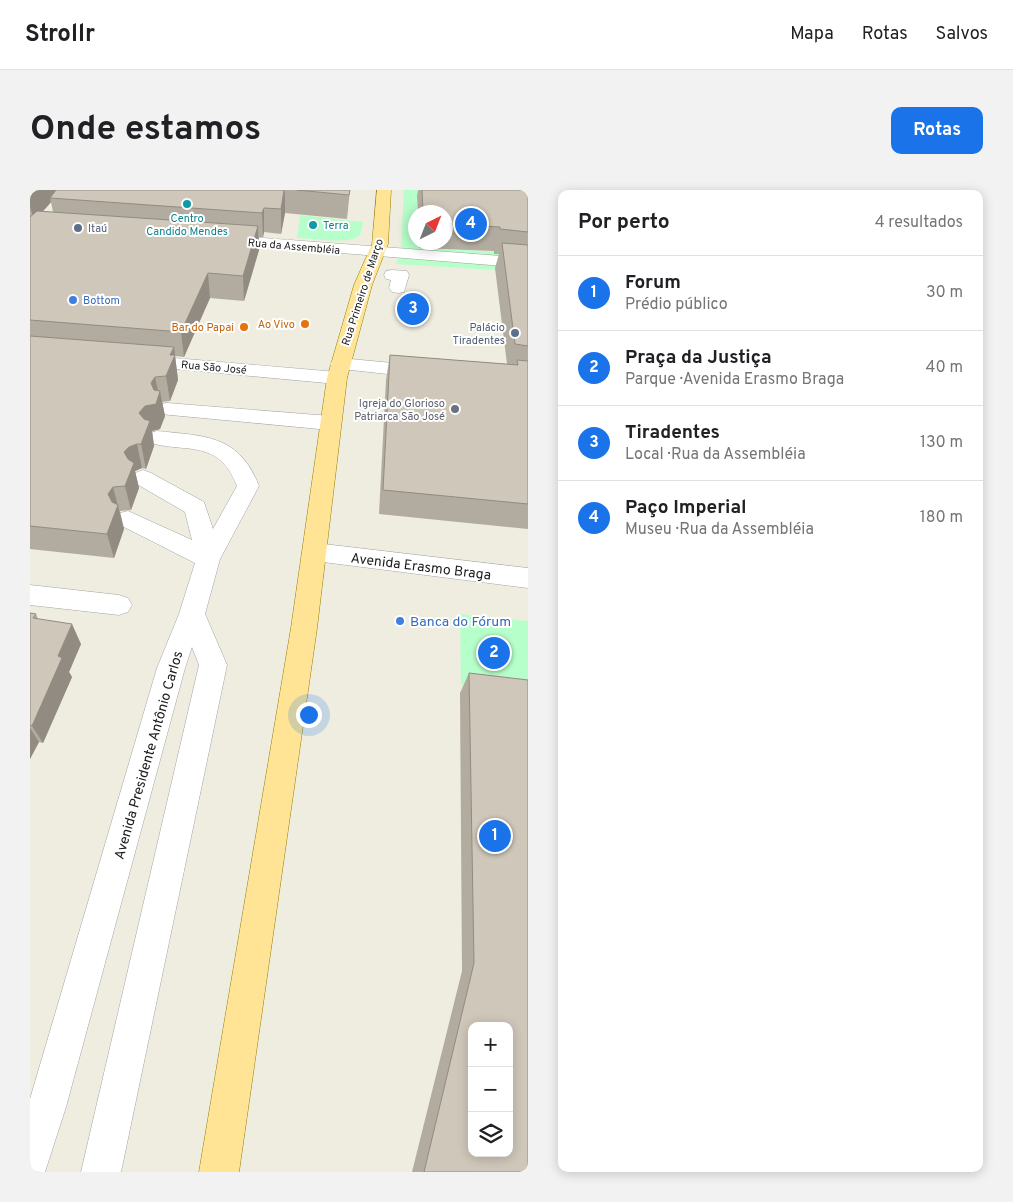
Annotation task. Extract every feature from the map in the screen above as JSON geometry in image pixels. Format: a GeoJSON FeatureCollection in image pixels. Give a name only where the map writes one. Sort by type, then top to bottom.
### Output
{"type":"FeatureCollection","features":[{"type":"Feature","properties":{"kind":"main road","name":"Rua Primeiro de Março"},"geometry":{"type":"LineString","coordinates":[[339,371],[362,285],[380,244],[384,190]]}},
{"type":"Feature","properties":{"kind":"main road"},"geometry":{"type":"LineString","coordinates":[[220,1172],[315,552],[330,423],[339,371]]}},
{"type":"Feature","properties":{"kind":"street","name":"Rua da Assembléia"},"geometry":{"type":"LineString","coordinates":[[209,239],[528,264]]}},
{"type":"Feature","properties":{"kind":"street","name":"Rua São José"},"geometry":{"type":"LineString","coordinates":[[116,359],[339,371],[441,373]]}},
{"type":"Feature","properties":{"kind":"street"},"geometry":{"type":"LineString","coordinates":[[167,409],[330,423]]}},
{"type":"Feature","properties":{"kind":"street"},"geometry":{"type":"LineString","coordinates":[[157,438],[195,442],[215,447],[231,457],[244,471],[248,486],[208,559],[192,614]]}},
{"type":"Feature","properties":{"kind":"street"},"geometry":{"type":"LineString","coordinates":[[143,478],[196,508],[208,559]]}},
{"type":"Feature","properties":{"kind":"street"},"geometry":{"type":"LineString","coordinates":[[128,519],[208,559]]}},
{"type":"Feature","properties":{"kind":"street","name":"Avenida Erasmo Braga"},"geometry":{"type":"LineString","coordinates":[[315,552],[528,578]]}},
{"type":"Feature","properties":{"kind":"street"},"geometry":{"type":"LineString","coordinates":[[30,595],[119,604]]}},
{"type":"Feature","properties":{"kind":"street","name":"Avenida Presidente Antônio Carlos"},"geometry":{"type":"LineString","coordinates":[[30,1159],[47,1107],[171,668],[192,614]]}},
{"type":"Feature","properties":{"kind":"street","name":"Avenida Presidente Antônio Carlos"},"geometry":{"type":"LineString","coordinates":[[101,1172],[213,666],[192,614]]}},
{"type":"Feature","properties":{"kind":"green space"},"geometry":{"type":"Polygon","coordinates":[[[404,190],[528,190],[417,196],[417,205],[408,205],[408,250],[453,250],[528,253],[528,272],[396,264],[401,246],[404,190]]]}},
{"type":"Feature","properties":{"kind":"green space"},"geometry":{"type":"Polygon","coordinates":[[[300,215],[363,222],[359,236],[354,239],[297,238],[300,215]]]}},
{"type":"Feature","properties":{"kind":"green space"},"geometry":{"type":"Polygon","coordinates":[[[460,614],[528,621],[528,693],[461,685],[460,614]]]}},
{"type":"Feature","properties":{"kind":"building"},"geometry":{"type":"Polygon","coordinates":[[[56,190],[284,190],[281,209],[264,208],[262,213],[50,198],[56,190]]]}},
{"type":"Feature","properties":{"kind":"building"},"geometry":{"type":"Polygon","coordinates":[[[297,190],[350,190],[349,195],[297,190]]]}},
{"type":"Feature","properties":{"kind":"building"},"geometry":{"type":"Polygon","coordinates":[[[422,190],[528,190],[528,232],[500,229],[500,227],[453,224],[453,205],[423,205],[422,190]]]}},
{"type":"Feature","properties":{"kind":"building"},"geometry":{"type":"Polygon","coordinates":[[[37,211],[258,226],[243,276],[208,273],[181,332],[30,320],[30,217],[37,211]]]}},
{"type":"Feature","properties":{"kind":"building"},"geometry":{"type":"Polygon","coordinates":[[[502,243],[528,245],[528,346],[515,344],[502,243]]]}},
{"type":"Feature","properties":{"kind":"building"},"geometry":{"type":"Polygon","coordinates":[[[30,336],[174,347],[170,355],[175,355],[166,376],[155,377],[151,383],[154,390],[160,391],[156,404],[145,406],[139,413],[144,419],[150,421],[141,444],[129,447],[124,452],[128,459],[134,463],[125,486],[113,487],[108,494],[112,502],[118,505],[107,534],[30,526],[30,336]]]}},
{"type":"Feature","properties":{"kind":"building"},"geometry":{"type":"Polygon","coordinates":[[[390,355],[518,365],[517,360],[528,361],[528,504],[383,490],[390,355]]]}},
{"type":"Feature","properties":{"kind":"building"},"geometry":{"type":"Polygon","coordinates":[[[30,613],[36,614],[33,618],[72,624],[58,656],[62,658],[32,726],[30,725],[30,613]]]}},
{"type":"Feature","properties":{"kind":"building"},"geometry":{"type":"Polygon","coordinates":[[[469,673],[528,680],[528,1172],[424,1172],[474,963],[469,673]]]}},
{"type":"Feature","properties":{"kind":"place","name":"Centro Candido Mendes"},"geometry":{"type":"Point","coordinates":[187,204]}},
{"type":"Feature","properties":{"kind":"place","name":"Paço Imperial"},"geometry":{"type":"Point","coordinates":[471,224]}},
{"type":"Feature","properties":{"kind":"place","name":"Terra"},"geometry":{"type":"Point","coordinates":[313,225]}},
{"type":"Feature","properties":{"kind":"place","name":"Itaú"},"geometry":{"type":"Point","coordinates":[78,228]}},
{"type":"Feature","properties":{"kind":"place","name":"Bottom"},"geometry":{"type":"Point","coordinates":[73,300]}},
{"type":"Feature","properties":{"kind":"place","name":"Tiradentes"},"geometry":{"type":"Point","coordinates":[413,309]}},
{"type":"Feature","properties":{"kind":"place","name":"Ao Vivo"},"geometry":{"type":"Point","coordinates":[305,324]}},
{"type":"Feature","properties":{"kind":"place","name":"Bar do Papai"},"geometry":{"type":"Point","coordinates":[244,327]}},
{"type":"Feature","properties":{"kind":"place","name":"Palácio Tiradentes"},"geometry":{"type":"Point","coordinates":[515,333]}},
{"type":"Feature","properties":{"kind":"place","name":"Igreja do Glorioso Patriarca São José"},"geometry":{"type":"Point","coordinates":[455,409]}},
{"type":"Feature","properties":{"kind":"place","name":"Banca do Fórum"},"geometry":{"type":"Point","coordinates":[400,621]}},
{"type":"Feature","properties":{"kind":"place","name":"Praça da Justiça"},"geometry":{"type":"Point","coordinates":[494,653]}},
{"type":"Feature","properties":{"kind":"place","name":"Forum"},"geometry":{"type":"Point","coordinates":[495,836]}}]}
